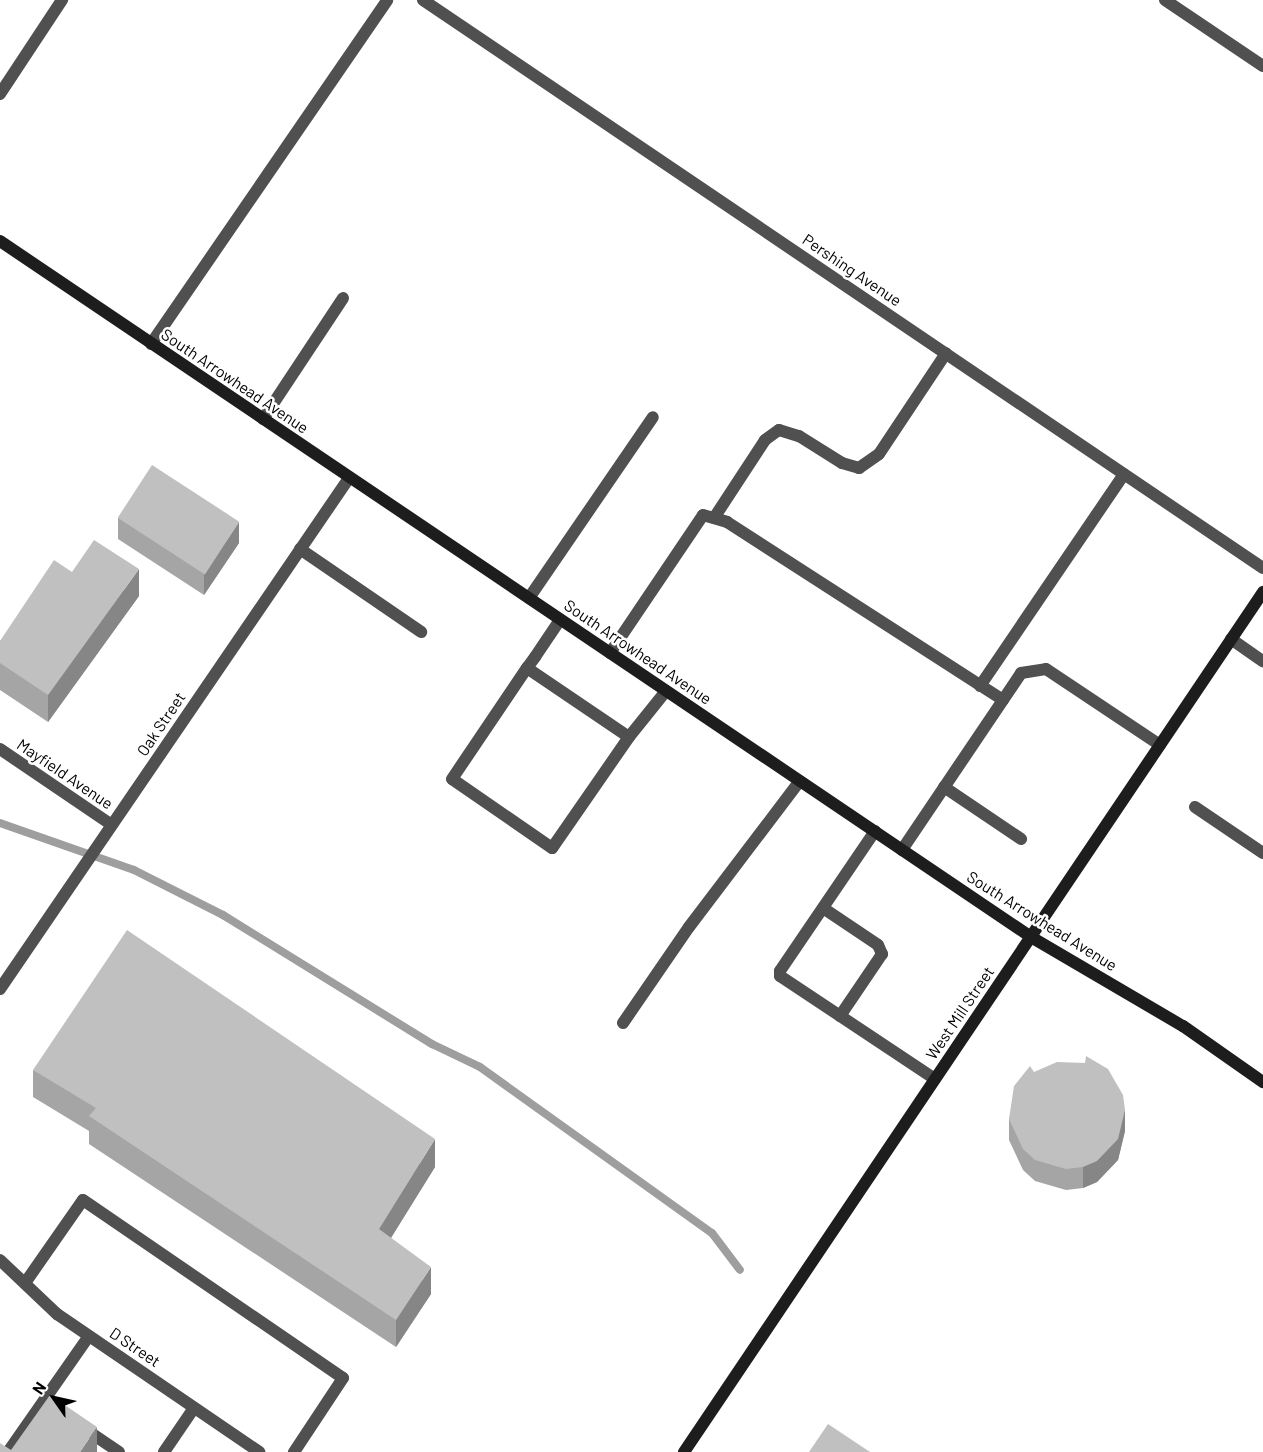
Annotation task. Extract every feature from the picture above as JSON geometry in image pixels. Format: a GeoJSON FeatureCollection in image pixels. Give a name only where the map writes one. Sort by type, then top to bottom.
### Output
{"type":"FeatureCollection","features":[{"type":"Feature","properties":{"kind":"main road","name":"South Arrowhead Avenue"},"geometry":{"type":"LineString","coordinates":[[0,241],[1031,937],[1183,1026],[1263,1082]]}},
{"type":"Feature","properties":{"kind":"main road","name":"West Mill Street"},"geometry":{"type":"LineString","coordinates":[[684,1452],[1263,592]]}},
{"type":"Feature","properties":{"kind":"street"},"geometry":{"type":"LineString","coordinates":[[0,94],[62,0]]}},
{"type":"Feature","properties":{"kind":"street"},"geometry":{"type":"LineString","coordinates":[[151,344],[387,0]]}},
{"type":"Feature","properties":{"kind":"street","name":"Pershing Avenue"},"geometry":{"type":"LineString","coordinates":[[423,0],[1263,568]]}},
{"type":"Feature","properties":{"kind":"street"},"geometry":{"type":"LineString","coordinates":[[1165,0],[1263,66]]}},
{"type":"Feature","properties":{"kind":"street"},"geometry":{"type":"LineString","coordinates":[[263,419],[343,298]]}},
{"type":"Feature","properties":{"kind":"street"},"geometry":{"type":"LineString","coordinates":[[714,518],[765,440],[779,430],[799,436],[842,463],[859,468],[879,454],[946,353]]}},
{"type":"Feature","properties":{"kind":"street"},"geometry":{"type":"LineString","coordinates":[[529,598],[653,417]]}},
{"type":"Feature","properties":{"kind":"street"},"geometry":{"type":"LineString","coordinates":[[980,686],[1124,474]]}},
{"type":"Feature","properties":{"kind":"street","name":"Oak Street"},"geometry":{"type":"LineString","coordinates":[[0,989],[348,478]]}},
{"type":"Feature","properties":{"kind":"street"},"geometry":{"type":"LineString","coordinates":[[610,653],[702,515],[727,522],[1003,700]]}},
{"type":"Feature","properties":{"kind":"street"},"geometry":{"type":"LineString","coordinates":[[300,549],[421,632]]}},
{"type":"Feature","properties":{"kind":"street"},"geometry":{"type":"LineString","coordinates":[[560,620],[452,779],[552,848],[629,737],[666,691]]}},
{"type":"Feature","properties":{"kind":"street"},"geometry":{"type":"LineString","coordinates":[[1231,639],[1263,661]]}},
{"type":"Feature","properties":{"kind":"street"},"geometry":{"type":"LineString","coordinates":[[527,668],[629,737]]}},
{"type":"Feature","properties":{"kind":"street"},"geometry":{"type":"LineString","coordinates":[[902,850],[1021,674],[1046,669],[1160,745]]}},
{"type":"Feature","properties":{"kind":"street","name":"Mayfield Avenue"},"geometry":{"type":"LineString","coordinates":[[0,749],[112,825]]}},
{"type":"Feature","properties":{"kind":"street"},"geometry":{"type":"LineString","coordinates":[[623,1023],[689,927],[800,781]]}},
{"type":"Feature","properties":{"kind":"street"},"geometry":{"type":"LineString","coordinates":[[944,787],[1020,838]]}},
{"type":"Feature","properties":{"kind":"street"},"geometry":{"type":"LineString","coordinates":[[1195,807],[1263,853]]}},
{"type":"Feature","properties":{"kind":"street"},"geometry":{"type":"LineString","coordinates":[[875,831],[780,971],[780,976],[935,1079]]}},
{"type":"Feature","properties":{"kind":"street"},"geometry":{"type":"LineString","coordinates":[[823,908],[878,945],[882,954],[840,1016]]}},
{"type":"Feature","properties":{"kind":"street"},"geometry":{"type":"LineString","coordinates":[[25,1282],[83,1200],[343,1377],[294,1452]]}},
{"type":"Feature","properties":{"kind":"street","name":"D Street"},"geometry":{"type":"LineString","coordinates":[[0,1260],[57,1314],[259,1452]]}},
{"type":"Feature","properties":{"kind":"street"},"geometry":{"type":"LineString","coordinates":[[8,1452],[48,1404],[89,1336]]}},
{"type":"Feature","properties":{"kind":"street"},"geometry":{"type":"LineString","coordinates":[[164,1452],[194,1408]]}},
{"type":"Feature","properties":{"kind":"street"},"geometry":{"type":"LineString","coordinates":[[72,1420],[119,1452]]}},
{"type":"Feature","properties":{"kind":"building"},"geometry":{"type":"Polygon","coordinates":[[[152,465],[239,522],[205,574],[118,518],[152,465]]]}},
{"type":"Feature","properties":{"kind":"building"},"geometry":{"type":"Polygon","coordinates":[[[94,540],[139,569],[48,695],[0,663],[0,641],[54,560],[72,572],[94,540]]]}},
{"type":"Feature","properties":{"kind":"building"},"geometry":{"type":"Polygon","coordinates":[[[127,930],[435,1139],[379,1229],[431,1267],[396,1320],[89,1116],[96,1108],[33,1070],[127,930]]]}},
{"type":"Feature","properties":{"kind":"building"},"geometry":{"type":"Polygon","coordinates":[[[1086,1056],[1108,1069],[1123,1095],[1125,1110],[1118,1139],[1097,1161],[1083,1167],[1066,1169],[1035,1160],[1023,1149],[1009,1119],[1014,1086],[1030,1066],[1034,1072],[1057,1062],[1085,1063],[1086,1056]]]}},
{"type":"Feature","properties":{"kind":"building"},"geometry":{"type":"Polygon","coordinates":[[[50,1395],[97,1427],[80,1452],[0,1452],[0,1443],[11,1450],[50,1395]]]}},
{"type":"Feature","properties":{"kind":"building"},"geometry":{"type":"Polygon","coordinates":[[[828,1424],[870,1452],[809,1452],[828,1424]]]}},
{"type":"Feature","properties":{"kind":"waterway"},"geometry":{"type":"LineString","coordinates":[[0,823],[134,870],[223,915],[432,1044],[480,1067],[712,1233],[740,1270]]}}]}
